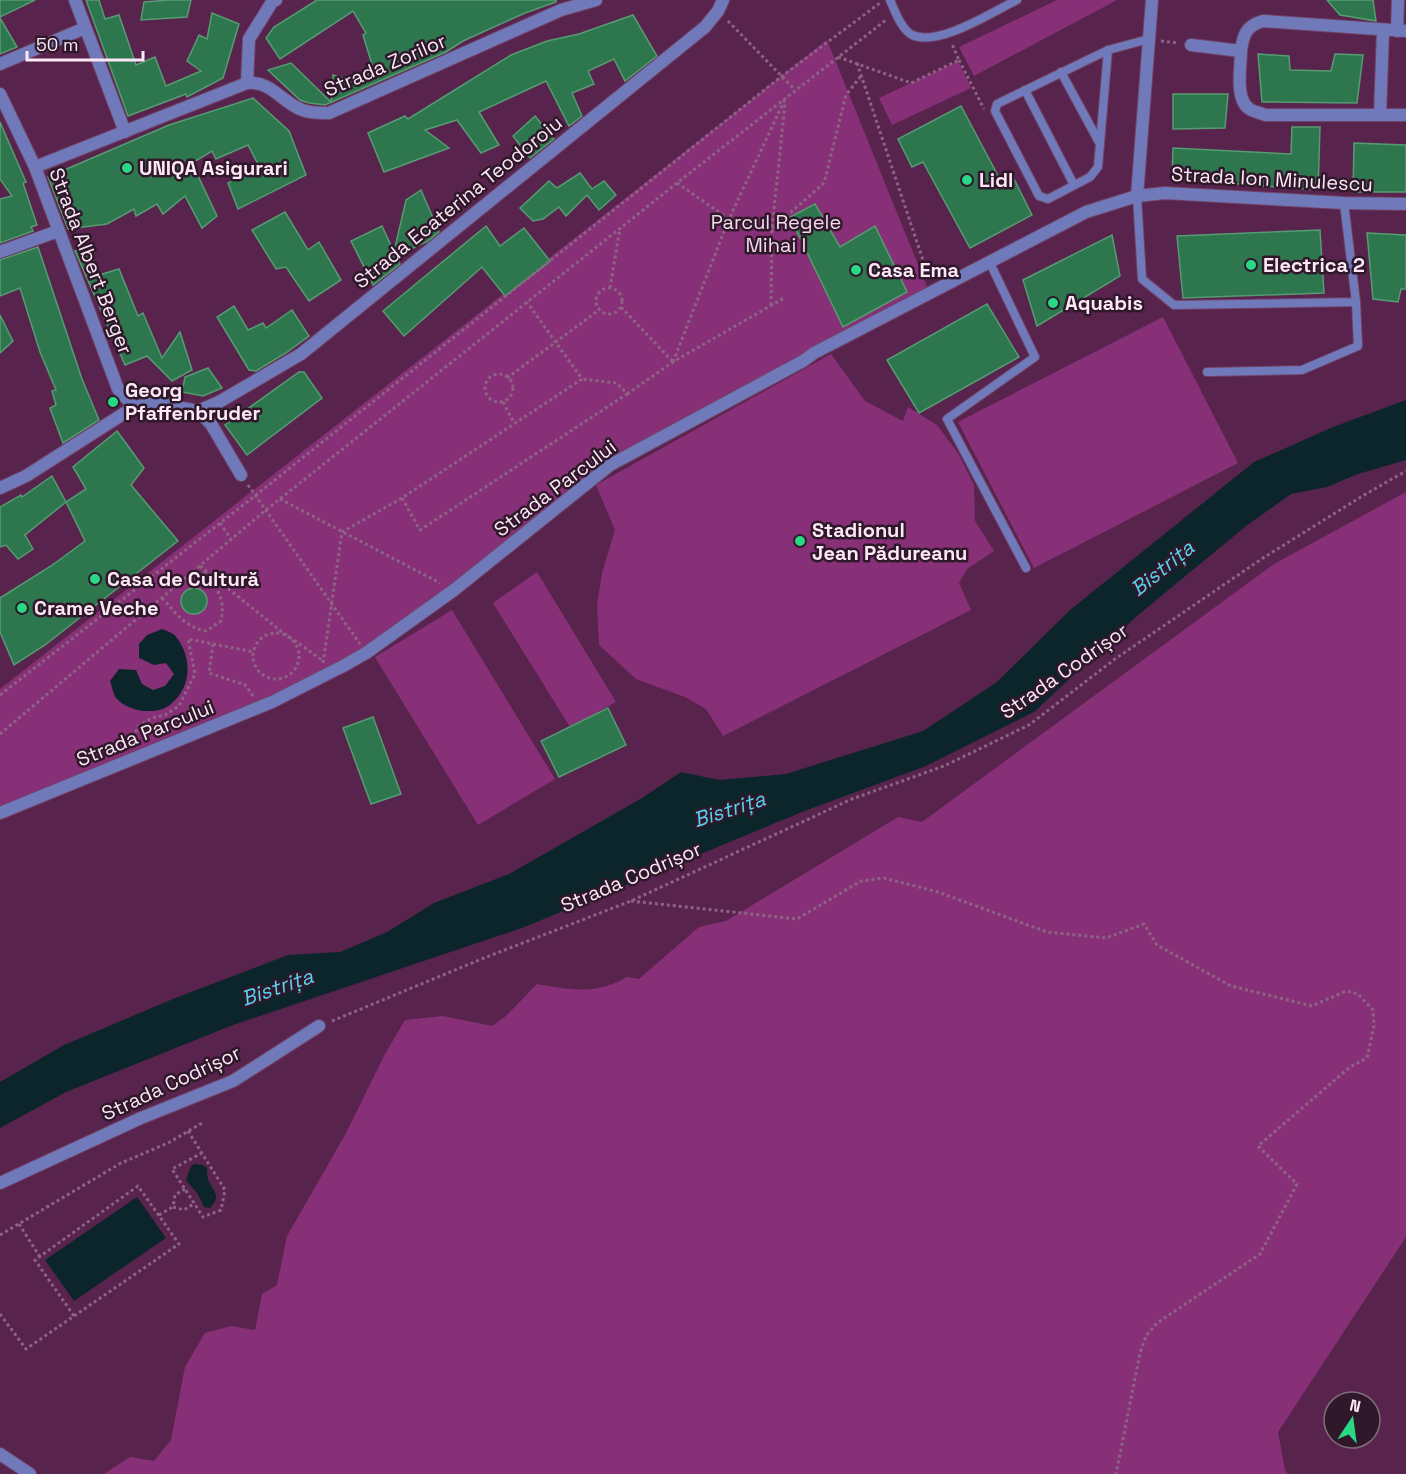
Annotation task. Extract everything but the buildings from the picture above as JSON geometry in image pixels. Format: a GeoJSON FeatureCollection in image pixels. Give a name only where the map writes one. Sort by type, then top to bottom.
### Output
{"type":"FeatureCollection","features":[{"type":"Feature","properties":{"kind":"street"},"geometry":{"type":"LineString","coordinates":[[75,0],[101,75],[125,132]]}},
{"type":"Feature","properties":{"kind":"street"},"geometry":{"type":"LineString","coordinates":[[35,167],[247,83],[249,39],[272,2],[276,0]]}},
{"type":"Feature","properties":{"kind":"street","name":"Strada Zorilor"},"geometry":{"type":"LineString","coordinates":[[247,83],[257,82],[268,86],[297,107],[310,113],[328,113],[561,10],[596,0]]}},
{"type":"Feature","properties":{"kind":"street"},"geometry":{"type":"LineString","coordinates":[[1137,196],[1152,0]]}},
{"type":"Feature","properties":{"kind":"street"},"geometry":{"type":"LineString","coordinates":[[1398,0],[1401,31],[1263,21],[1254,24],[1243,35],[1241,94],[1245,105],[1252,111],[1265,115],[1406,115]]}},
{"type":"Feature","properties":{"kind":"street","name":"Strada Ecaterina Teodoroiu"},"geometry":{"type":"LineString","coordinates":[[198,411],[219,402],[301,354],[705,27],[721,5]]}},
{"type":"Feature","properties":{"kind":"street"},"geometry":{"type":"LineString","coordinates":[[0,64],[86,28]]}},
{"type":"Feature","properties":{"kind":"street"},"geometry":{"type":"LineString","coordinates":[[1380,115],[1383,31]]}},
{"type":"Feature","properties":{"kind":"street"},"geometry":{"type":"LineString","coordinates":[[1191,45],[1241,51]]}},
{"type":"Feature","properties":{"kind":"street","name":"Strada Albert Berger"},"geometry":{"type":"LineString","coordinates":[[0,94],[35,167],[118,388],[134,407]]}},
{"type":"Feature","properties":{"kind":"street","name":"Strada Ion Minulescu"},"geometry":{"type":"LineString","coordinates":[[1137,196],[1175,194],[1406,204]]}},
{"type":"Feature","properties":{"kind":"street","name":"Strada Parcului"},"geometry":{"type":"LineString","coordinates":[[0,813],[258,708],[320,677],[369,650],[454,590],[610,465],[814,353],[1086,213],[1137,196]]}},
{"type":"Feature","properties":{"kind":"street"},"geometry":{"type":"LineString","coordinates":[[0,252],[58,231]]}},
{"type":"Feature","properties":{"kind":"street"},"geometry":{"type":"LineString","coordinates":[[0,488],[26,476],[134,407],[156,403],[198,411],[211,424],[241,475]]}},
{"type":"Feature","properties":{"kind":"street","name":"Strada Codrișor"},"geometry":{"type":"LineString","coordinates":[[0,1183],[141,1118],[233,1080],[319,1026]]}},
{"type":"Feature","properties":{"kind":"street"},"geometry":{"type":"LineString","coordinates":[[0,1454],[30,1474]]}},
{"type":"Feature","properties":{"kind":"lane"},"geometry":{"type":"LineString","coordinates":[[890,0],[900,22],[912,35],[933,38],[1017,0]]}},
{"type":"Feature","properties":{"kind":"lane"},"geometry":{"type":"LineString","coordinates":[[1108,50],[1098,167],[1095,173],[1048,199],[1039,196],[995,111],[997,104],[1108,50],[1149,39]]}},
{"type":"Feature","properties":{"kind":"lane"},"geometry":{"type":"LineString","coordinates":[[1061,72],[1100,144]]}},
{"type":"Feature","properties":{"kind":"lane"},"geometry":{"type":"LineString","coordinates":[[1025,90],[1074,185]]}},
{"type":"Feature","properties":{"kind":"lane"},"geometry":{"type":"LineString","coordinates":[[1137,196],[1142,279],[1174,306],[1356,302]]}},
{"type":"Feature","properties":{"kind":"lane"},"geometry":{"type":"LineString","coordinates":[[1207,372],[1302,370],[1359,346],[1344,203]]}},
{"type":"Feature","properties":{"kind":"lane"},"geometry":{"type":"LineString","coordinates":[[990,263],[1035,357],[947,419],[1026,568]]}},
{"type":"Feature","properties":{"kind":"path"},"geometry":{"type":"LineString","coordinates":[[0,695],[256,495],[782,76],[883,0]]}},
{"type":"Feature","properties":{"kind":"path"},"geometry":{"type":"LineString","coordinates":[[721,5],[795,90]]}},
{"type":"Feature","properties":{"kind":"path"},"geometry":{"type":"LineString","coordinates":[[0,734],[266,510],[896,12]]}},
{"type":"Feature","properties":{"kind":"path"},"geometry":{"type":"LineString","coordinates":[[947,33],[987,115],[995,111]]}},
{"type":"Feature","properties":{"kind":"path"},"geometry":{"type":"LineString","coordinates":[[1149,39],[1191,45]]}},
{"type":"Feature","properties":{"kind":"path"},"geometry":{"type":"LineString","coordinates":[[838,57],[911,83],[959,60]]}},
{"type":"Feature","properties":{"kind":"path"},"geometry":{"type":"LineString","coordinates":[[857,63],[934,292]]}},
{"type":"Feature","properties":{"kind":"path"},"geometry":{"type":"LineString","coordinates":[[772,229],[824,183],[846,95],[861,76]]}},
{"type":"Feature","properties":{"kind":"path"},"geometry":{"type":"LineString","coordinates":[[771,305],[772,229],[786,98]]}},
{"type":"Feature","properties":{"kind":"path"},"geometry":{"type":"LineString","coordinates":[[673,362],[729,219],[786,98]]}},
{"type":"Feature","properties":{"kind":"path"},"geometry":{"type":"LineString","coordinates":[[677,183],[729,219],[772,229]]}},
{"type":"Feature","properties":{"kind":"path"},"geometry":{"type":"LineString","coordinates":[[610,288],[620,228]]}},
{"type":"Feature","properties":{"kind":"path"},"geometry":{"type":"LineString","coordinates":[[621,307],[611,315],[599,310],[595,302],[596,297],[601,290],[610,288],[621,295],[621,307],[673,362]]}},
{"type":"Feature","properties":{"kind":"path"},"geometry":{"type":"LineString","coordinates":[[402,498],[420,530],[673,362],[784,298]]}},
{"type":"Feature","properties":{"kind":"path"},"geometry":{"type":"LineString","coordinates":[[527,302],[582,379]]}},
{"type":"Feature","properties":{"kind":"path"},"geometry":{"type":"LineString","coordinates":[[507,378],[599,310]]}},
{"type":"Feature","properties":{"kind":"path"},"geometry":{"type":"LineString","coordinates":[[494,375],[503,375],[513,389],[510,397],[503,402],[494,401],[487,395],[485,386],[494,375]]}},
{"type":"Feature","properties":{"kind":"path"},"geometry":{"type":"LineString","coordinates":[[342,532],[402,498],[582,379],[617,382],[627,394]]}},
{"type":"Feature","properties":{"kind":"path"},"geometry":{"type":"LineString","coordinates":[[503,402],[514,423]]}},
{"type":"Feature","properties":{"kind":"path","name":"Strada Codrișor"},"geometry":{"type":"LineString","coordinates":[[319,1026],[631,901],[852,800],[944,766],[1029,725],[1115,659],[1253,565],[1406,471]]}},
{"type":"Feature","properties":{"kind":"path"},"geometry":{"type":"LineString","coordinates":[[256,495],[330,602],[369,650]]}},
{"type":"Feature","properties":{"kind":"path"},"geometry":{"type":"LineString","coordinates":[[280,500],[454,590]]}},
{"type":"Feature","properties":{"kind":"path"},"geometry":{"type":"LineString","coordinates":[[220,523],[231,539]]}},
{"type":"Feature","properties":{"kind":"path"},"geometry":{"type":"LineString","coordinates":[[320,677],[342,532]]}},
{"type":"Feature","properties":{"kind":"path"},"geometry":{"type":"LineString","coordinates":[[162,598],[182,621],[194,629],[206,631],[221,621],[224,608],[221,595],[200,566]]}},
{"type":"Feature","properties":{"kind":"path"},"geometry":{"type":"LineString","coordinates":[[200,566],[288,636],[294,641],[299,656],[298,663],[289,675],[274,679],[266,677],[256,666],[254,652],[261,639],[267,635],[288,636],[323,660]]}},
{"type":"Feature","properties":{"kind":"path"},"geometry":{"type":"LineString","coordinates":[[134,758],[133,741],[137,727],[179,706],[188,690],[195,674],[188,639],[254,652]]}},
{"type":"Feature","properties":{"kind":"path"},"geometry":{"type":"LineString","coordinates":[[213,644],[209,673],[245,685],[253,693],[258,708]]}},
{"type":"Feature","properties":{"kind":"path"},"geometry":{"type":"LineString","coordinates":[[631,901],[797,919],[861,881],[884,878],[938,892],[1047,932],[1106,938],[1143,924],[1157,945],[1231,986],[1312,1006],[1347,991],[1358,994],[1373,1010],[1374,1026],[1367,1058],[1350,1067],[1258,1146],[1297,1184],[1260,1254],[1157,1323],[1146,1336],[1140,1353],[1116,1474]]}},
{"type":"Feature","properties":{"kind":"path"},"geometry":{"type":"LineString","coordinates":[[0,1235],[121,1164],[168,1143],[204,1122]]}},
{"type":"Feature","properties":{"kind":"path"},"geometry":{"type":"LineString","coordinates":[[188,1131],[202,1153],[225,1190],[221,1210],[203,1217],[172,1169],[202,1153]]}},
{"type":"Feature","properties":{"kind":"path"},"geometry":{"type":"LineString","coordinates":[[0,1314],[26,1349],[179,1244],[138,1186],[34,1260],[74,1316]]}},
{"type":"Feature","properties":{"kind":"path"},"geometry":{"type":"LineString","coordinates":[[159,1215],[173,1206],[175,1195],[185,1189]]}},
{"type":"Feature","properties":{"kind":"path"},"geometry":{"type":"LineString","coordinates":[[173,1206],[184,1210],[195,1203]]}},
{"type":"Feature","properties":{"kind":"path"},"geometry":{"type":"LineString","coordinates":[[19,1224],[40,1257]]}},
{"type":"Feature","properties":{"kind":"green space"},"geometry":{"type":"Polygon","coordinates":[[[1057,0],[1117,0],[974,76],[959,47],[1057,0]]]}},
{"type":"Feature","properties":{"kind":"green space","name":"Parcul Regele Mihai I"},"geometry":{"type":"Polygon","coordinates":[[[827,40],[927,287],[610,465],[345,665],[0,806],[0,689],[827,40]]]}},
{"type":"Feature","properties":{"kind":"green space"},"geometry":{"type":"Polygon","coordinates":[[[958,61],[971,88],[892,125],[879,98],[958,61]]]}},
{"type":"Feature","properties":{"kind":"green space"},"geometry":{"type":"Polygon","coordinates":[[[1163,317],[1238,463],[1034,568],[958,422],[1163,317]]]}},
{"type":"Feature","properties":{"kind":"green space","name":"Stadionul Jean Pădureanu"},"geometry":{"type":"Polygon","coordinates":[[[831,354],[865,401],[903,421],[908,407],[937,425],[958,453],[974,485],[975,521],[994,551],[967,569],[959,583],[971,610],[723,736],[706,709],[685,697],[636,679],[599,645],[597,605],[602,573],[615,530],[596,485],[831,354]]]}},
{"type":"Feature","properties":{"kind":"green space"},"geometry":{"type":"Polygon","coordinates":[[[1406,492],[1406,1237],[1278,1432],[1285,1470],[1288,1474],[104,1474],[130,1457],[154,1461],[171,1440],[185,1367],[205,1333],[231,1326],[255,1330],[262,1294],[277,1285],[287,1236],[345,1135],[385,1054],[405,1020],[443,1016],[492,1026],[506,1016],[537,984],[583,990],[605,987],[627,977],[639,979],[699,927],[726,921],[898,817],[922,822],[1274,564],[1406,492]]]}},
{"type":"Feature","properties":{"kind":"green space"},"geometry":{"type":"Polygon","coordinates":[[[537,572],[616,702],[570,727],[493,603],[537,572]]]}},
{"type":"Feature","properties":{"kind":"green space"},"geometry":{"type":"Polygon","coordinates":[[[452,610],[555,779],[478,825],[375,657],[452,610]]]}},
{"type":"Feature","properties":{"kind":"water","name":"Bistrița"},"geometry":{"type":"Polygon","coordinates":[[[1406,400],[1406,460],[1358,474],[1327,487],[1291,494],[1246,526],[1137,616],[1034,712],[926,766],[802,812],[522,928],[233,1025],[66,1092],[0,1128],[0,1082],[64,1045],[173,999],[288,955],[340,952],[387,932],[434,903],[509,874],[642,798],[681,772],[719,780],[786,774],[923,731],[997,682],[1070,610],[1254,462],[1333,427],[1406,400]]]}},
{"type":"Feature","properties":{"kind":"water"},"geometry":{"type":"Polygon","coordinates":[[[162,629],[176,636],[185,654],[188,672],[183,689],[178,697],[165,708],[143,711],[128,707],[116,698],[110,681],[119,669],[136,670],[142,684],[153,690],[165,686],[174,674],[166,663],[154,665],[139,658],[139,644],[147,635],[162,629]]]}},
{"type":"Feature","properties":{"kind":"water"},"geometry":{"type":"Polygon","coordinates":[[[195,1164],[207,1168],[208,1179],[216,1196],[210,1208],[204,1207],[197,1193],[186,1180],[191,1166],[195,1164]]]}},
{"type":"Feature","properties":{"kind":"water"},"geometry":{"type":"Polygon","coordinates":[[[137,1197],[166,1238],[74,1301],[45,1260],[137,1197]]]}},
{"type":"Feature","properties":{"kind":"place","name":"UNIQA Asigurari"},"geometry":{"type":"Point","coordinates":[127,168]}},
{"type":"Feature","properties":{"kind":"place","name":"Lidl"},"geometry":{"type":"Point","coordinates":[967,180]}},
{"type":"Feature","properties":{"kind":"place","name":"Electrica 2"},"geometry":{"type":"Point","coordinates":[1251,265]}},
{"type":"Feature","properties":{"kind":"place","name":"Casa Ema"},"geometry":{"type":"Point","coordinates":[856,270]}},
{"type":"Feature","properties":{"kind":"place","name":"Aquabis"},"geometry":{"type":"Point","coordinates":[1053,303]}},
{"type":"Feature","properties":{"kind":"place","name":"Georg Pfaffenbruder"},"geometry":{"type":"Point","coordinates":[113,402]}},
{"type":"Feature","properties":{"kind":"place","name":"Stadionul Jean Pădureanu"},"geometry":{"type":"Point","coordinates":[800,541]}},
{"type":"Feature","properties":{"kind":"place","name":"Casa de Cultură"},"geometry":{"type":"Point","coordinates":[95,579]}},
{"type":"Feature","properties":{"kind":"place","name":"Crame Veche"},"geometry":{"type":"Point","coordinates":[22,608]}}]}
